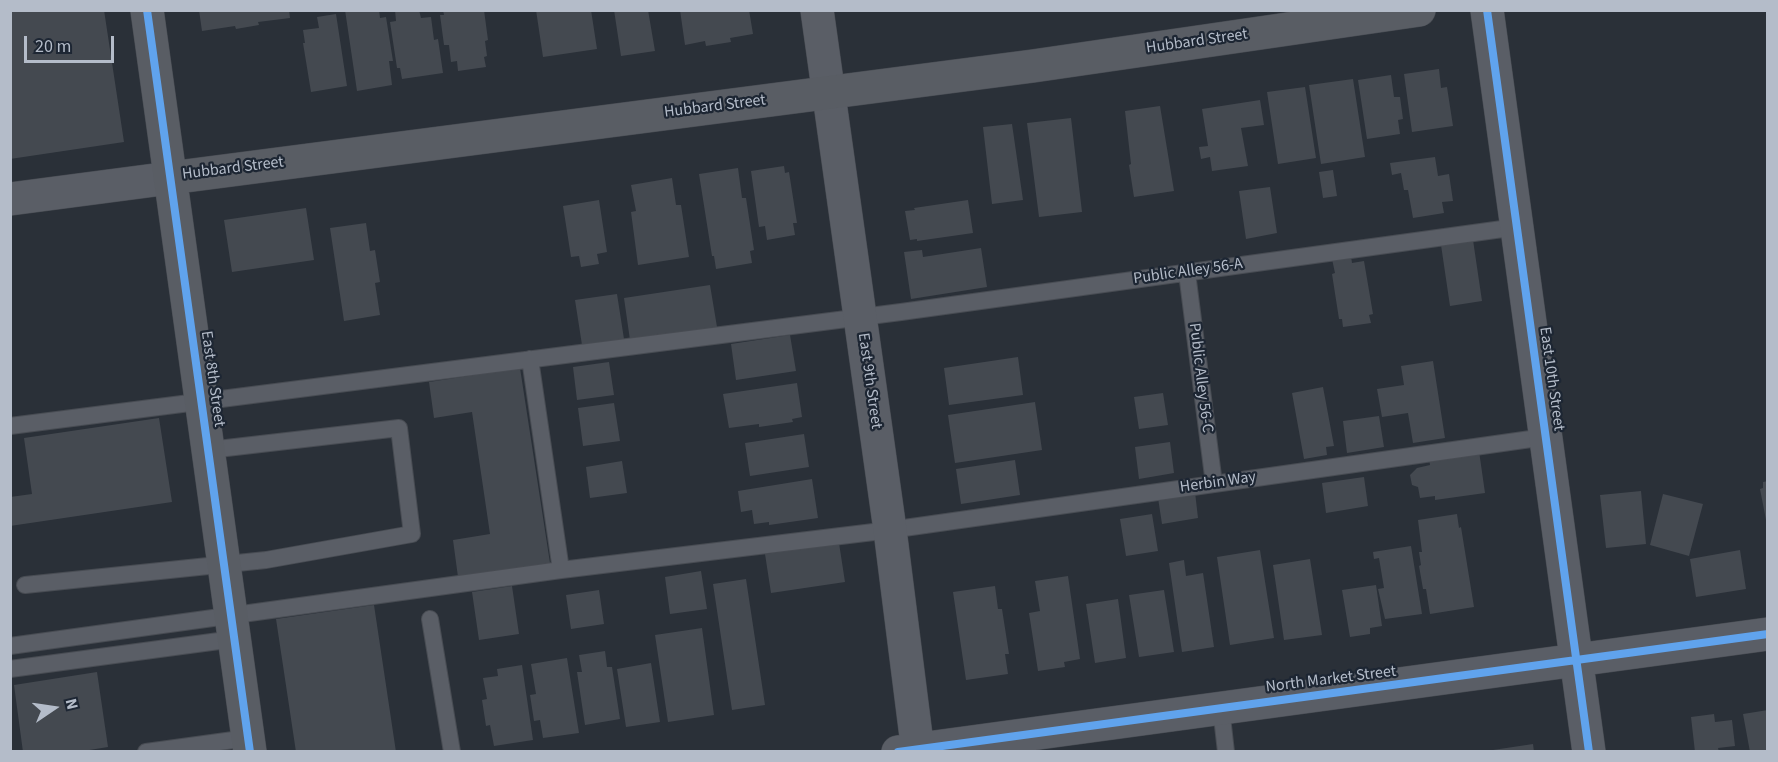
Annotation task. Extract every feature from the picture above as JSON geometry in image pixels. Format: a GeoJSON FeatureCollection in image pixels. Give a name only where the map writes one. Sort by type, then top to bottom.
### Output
{"type":"FeatureCollection","features":[{"type":"Feature","properties":{"kind":"main road","name":"East 8th Street"},"geometry":{"type":"LineString","coordinates":[[147,10],[249,745]]}},
{"type":"Feature","properties":{"kind":"main road","name":"Hubbard Street"},"geometry":{"type":"LineString","coordinates":[[170,178],[828,93],[1419,10]]}},
{"type":"Feature","properties":{"kind":"street","name":"East 9th Street"},"geometry":{"type":"LineString","coordinates":[[817,10],[890,530],[911,751]]}},
{"type":"Feature","properties":{"kind":"street","name":"East 10th Street"},"geometry":{"type":"LineString","coordinates":[[1487,10],[1589,752]]}},
{"type":"Feature","properties":{"kind":"street","name":"Hubbard Street"},"geometry":{"type":"LineString","coordinates":[[10,199],[170,178]]}},
{"type":"Feature","properties":{"kind":"street","name":"North Market Street"},"geometry":{"type":"LineString","coordinates":[[911,751],[1767,634]]}},
{"type":"Feature","properties":{"kind":"lane","name":"Public Alley 56-A"},"geometry":{"type":"LineString","coordinates":[[10,426],[860,317],[1516,227]]}},
{"type":"Feature","properties":{"kind":"lane","name":"Public Alley 56-C"},"geometry":{"type":"LineString","coordinates":[[1187,273],[1214,484]]}},
{"type":"Feature","properties":{"kind":"lane"},"geometry":{"type":"LineString","coordinates":[[530,359],[561,570]]}},
{"type":"Feature","properties":{"kind":"lane"},"geometry":{"type":"LineString","coordinates":[[25,585],[266,560],[412,534],[399,428],[209,450]]}},
{"type":"Feature","properties":{"kind":"lane","name":"Herbin Way"},"geometry":{"type":"LineString","coordinates":[[233,627],[561,570],[890,530],[1545,437]]}},
{"type":"Feature","properties":{"kind":"lane"},"geometry":{"type":"LineString","coordinates":[[430,619],[452,752]]}},
{"type":"Feature","properties":{"kind":"lane"},"geometry":{"type":"LineString","coordinates":[[10,646],[233,627]]}},
{"type":"Feature","properties":{"kind":"lane"},"geometry":{"type":"LineString","coordinates":[[10,669],[233,627]]}},
{"type":"Feature","properties":{"kind":"lane"},"geometry":{"type":"LineString","coordinates":[[1221,708],[1226,752]]}},
{"type":"Feature","properties":{"kind":"lane"},"geometry":{"type":"LineString","coordinates":[[146,752],[249,745]]}},
{"type":"Feature","properties":{"kind":"building"},"geometry":{"type":"Polygon","coordinates":[[[10,10],[104,10],[124,142],[10,159],[10,10]]]}},
{"type":"Feature","properties":{"kind":"building"},"geometry":{"type":"Polygon","coordinates":[[[199,10],[289,10],[290,18],[258,22],[259,25],[236,29],[235,26],[202,31],[199,10]]]}},
{"type":"Feature","properties":{"kind":"building"},"geometry":{"type":"Polygon","coordinates":[[[345,10],[379,10],[380,18],[386,17],[393,61],[389,61],[392,85],[357,91],[345,10]]]}},
{"type":"Feature","properties":{"kind":"building"},"geometry":{"type":"Polygon","coordinates":[[[395,10],[419,10],[421,18],[431,17],[434,40],[438,39],[443,73],[402,79],[400,68],[397,68],[390,22],[396,21],[395,10]]]}},
{"type":"Feature","properties":{"kind":"building"},"geometry":{"type":"Polygon","coordinates":[[[443,10],[484,10],[488,40],[485,41],[486,67],[458,71],[457,61],[451,62],[449,45],[444,45],[440,15],[444,15],[443,10]]]}},
{"type":"Feature","properties":{"kind":"building"},"geometry":{"type":"Polygon","coordinates":[[[536,10],[591,10],[597,49],[543,57],[536,10]]]}},
{"type":"Feature","properties":{"kind":"building"},"geometry":{"type":"Polygon","coordinates":[[[614,10],[648,10],[655,51],[621,56],[614,10]]]}},
{"type":"Feature","properties":{"kind":"building"},"geometry":{"type":"Polygon","coordinates":[[[680,10],[749,10],[753,34],[730,38],[731,42],[706,46],[705,41],[685,45],[680,10]]]}},
{"type":"Feature","properties":{"kind":"building"},"geometry":{"type":"Polygon","coordinates":[[[336,14],[347,86],[311,92],[303,30],[319,28],[317,17],[336,14]]]}},
{"type":"Feature","properties":{"kind":"building"},"geometry":{"type":"Polygon","coordinates":[[[1439,69],[1441,88],[1447,87],[1453,126],[1412,132],[1404,74],[1439,69]]]}},
{"type":"Feature","properties":{"kind":"building"},"geometry":{"type":"Polygon","coordinates":[[[1391,75],[1394,97],[1400,97],[1403,119],[1398,120],[1400,134],[1367,139],[1358,80],[1391,75]]]}},
{"type":"Feature","properties":{"kind":"building"},"geometry":{"type":"Polygon","coordinates":[[[1353,79],[1365,157],[1321,164],[1309,85],[1353,79]]]}},
{"type":"Feature","properties":{"kind":"building"},"geometry":{"type":"Polygon","coordinates":[[[1305,87],[1316,158],[1278,164],[1267,92],[1305,87]]]}},
{"type":"Feature","properties":{"kind":"building"},"geometry":{"type":"Polygon","coordinates":[[[1260,100],[1264,125],[1241,128],[1248,166],[1212,171],[1210,157],[1201,159],[1199,147],[1208,146],[1202,109],[1260,100]]]}},
{"type":"Feature","properties":{"kind":"building"},"geometry":{"type":"Polygon","coordinates":[[[1160,106],[1174,191],[1134,197],[1125,111],[1160,106]]]}},
{"type":"Feature","properties":{"kind":"building"},"geometry":{"type":"Polygon","coordinates":[[[1071,118],[1082,212],[1039,217],[1027,123],[1071,118]]]}},
{"type":"Feature","properties":{"kind":"building"},"geometry":{"type":"Polygon","coordinates":[[[1012,124],[1023,200],[992,204],[983,127],[1012,124]]]}},
{"type":"Feature","properties":{"kind":"building"},"geometry":{"type":"Polygon","coordinates":[[[1435,157],[1438,176],[1449,174],[1453,201],[1442,202],[1444,213],[1413,218],[1408,190],[1404,190],[1401,173],[1392,175],[1390,163],[1435,157]]]}},
{"type":"Feature","properties":{"kind":"building"},"geometry":{"type":"Polygon","coordinates":[[[784,166],[785,173],[789,172],[797,223],[793,223],[795,235],[767,240],[765,226],[759,227],[751,171],[784,166]]]}},
{"type":"Feature","properties":{"kind":"building"},"geometry":{"type":"Polygon","coordinates":[[[738,168],[742,198],[746,198],[754,250],[750,251],[752,263],[716,269],[699,174],[738,168]]]}},
{"type":"Feature","properties":{"kind":"building"},"geometry":{"type":"Polygon","coordinates":[[[1333,170],[1337,196],[1323,198],[1319,172],[1333,170]]]}},
{"type":"Feature","properties":{"kind":"building"},"geometry":{"type":"Polygon","coordinates":[[[672,178],[676,205],[681,205],[689,257],[638,265],[631,212],[636,211],[631,185],[672,178]]]}},
{"type":"Feature","properties":{"kind":"building"},"geometry":{"type":"Polygon","coordinates":[[[1270,187],[1277,233],[1246,239],[1239,191],[1270,187]]]}},
{"type":"Feature","properties":{"kind":"building"},"geometry":{"type":"Polygon","coordinates":[[[599,200],[607,252],[597,254],[599,264],[581,267],[579,256],[571,257],[563,206],[599,200]]]}},
{"type":"Feature","properties":{"kind":"building"},"geometry":{"type":"Polygon","coordinates":[[[968,200],[973,233],[910,240],[905,211],[968,200]]]}},
{"type":"Feature","properties":{"kind":"building"},"geometry":{"type":"Polygon","coordinates":[[[306,208],[314,260],[232,272],[224,220],[306,208]]]}},
{"type":"Feature","properties":{"kind":"building"},"geometry":{"type":"Polygon","coordinates":[[[366,223],[370,251],[375,250],[380,282],[375,283],[380,315],[344,321],[330,228],[366,223]]]}},
{"type":"Feature","properties":{"kind":"building"},"geometry":{"type":"Polygon","coordinates":[[[1473,240],[1482,301],[1450,306],[1441,245],[1473,240]]]}},
{"type":"Feature","properties":{"kind":"building"},"geometry":{"type":"Polygon","coordinates":[[[981,248],[987,287],[911,299],[904,252],[922,250],[923,257],[981,248]]]}},
{"type":"Feature","properties":{"kind":"building"},"geometry":{"type":"Polygon","coordinates":[[[1351,256],[1352,263],[1364,261],[1373,314],[1369,315],[1371,323],[1343,327],[1342,319],[1339,319],[1332,259],[1351,256]]]}},
{"type":"Feature","properties":{"kind":"building"},"geometry":{"type":"Polygon","coordinates":[[[710,285],[717,327],[630,340],[624,298],[710,285]]]}},
{"type":"Feature","properties":{"kind":"building"},"geometry":{"type":"Polygon","coordinates":[[[617,294],[624,339],[582,345],[575,300],[617,294]]]}},
{"type":"Feature","properties":{"kind":"building"},"geometry":{"type":"Polygon","coordinates":[[[790,335],[796,371],[736,380],[731,344],[790,335]]]}},
{"type":"Feature","properties":{"kind":"building"},"geometry":{"type":"Polygon","coordinates":[[[1018,357],[1023,395],[949,405],[944,368],[1018,357]]]}},
{"type":"Feature","properties":{"kind":"building"},"geometry":{"type":"Polygon","coordinates":[[[1433,361],[1445,438],[1413,443],[1408,413],[1382,417],[1377,389],[1404,385],[1401,366],[1433,361]]]}},
{"type":"Feature","properties":{"kind":"building"},"geometry":{"type":"Polygon","coordinates":[[[609,362],[614,395],[577,400],[573,367],[609,362]]]}},
{"type":"Feature","properties":{"kind":"building"},"geometry":{"type":"Polygon","coordinates":[[[520,368],[550,563],[458,577],[453,540],[490,534],[472,412],[434,418],[429,382],[520,368]]]}},
{"type":"Feature","properties":{"kind":"building"},"geometry":{"type":"Polygon","coordinates":[[[797,383],[802,417],[792,419],[793,422],[759,427],[759,424],[729,428],[723,394],[797,383]]]}},
{"type":"Feature","properties":{"kind":"building"},"geometry":{"type":"Polygon","coordinates":[[[1323,387],[1334,446],[1326,447],[1327,455],[1304,459],[1292,393],[1323,387]]]}},
{"type":"Feature","properties":{"kind":"building"},"geometry":{"type":"Polygon","coordinates":[[[1163,393],[1168,425],[1139,429],[1134,397],[1163,393]]]}},
{"type":"Feature","properties":{"kind":"building"},"geometry":{"type":"Polygon","coordinates":[[[1035,402],[1042,450],[955,463],[948,415],[1035,402]]]}},
{"type":"Feature","properties":{"kind":"building"},"geometry":{"type":"Polygon","coordinates":[[[614,403],[620,441],[583,446],[578,408],[614,403]]]}},
{"type":"Feature","properties":{"kind":"building"},"geometry":{"type":"Polygon","coordinates":[[[1379,416],[1384,447],[1347,453],[1343,421],[1379,416]]]}},
{"type":"Feature","properties":{"kind":"building"},"geometry":{"type":"Polygon","coordinates":[[[159,418],[172,502],[10,526],[10,497],[32,494],[24,438],[159,418]]]}},
{"type":"Feature","properties":{"kind":"building"},"geometry":{"type":"Polygon","coordinates":[[[804,434],[809,467],[750,476],[745,443],[804,434]]]}},
{"type":"Feature","properties":{"kind":"building"},"geometry":{"type":"Polygon","coordinates":[[[1170,442],[1174,473],[1139,479],[1135,447],[1170,442]]]}},
{"type":"Feature","properties":{"kind":"building"},"geometry":{"type":"Polygon","coordinates":[[[1479,451],[1485,493],[1435,500],[1435,496],[1420,498],[1418,487],[1412,485],[1410,475],[1417,468],[1430,465],[1429,458],[1479,451]]]}},
{"type":"Feature","properties":{"kind":"building"},"geometry":{"type":"Polygon","coordinates":[[[1015,460],[1020,495],[961,504],[956,469],[1015,460]]]}},
{"type":"Feature","properties":{"kind":"building"},"geometry":{"type":"Polygon","coordinates":[[[622,461],[627,493],[590,498],[586,467],[622,461]]]}},
{"type":"Feature","properties":{"kind":"building"},"geometry":{"type":"Polygon","coordinates":[[[1364,477],[1368,506],[1326,513],[1322,483],[1364,477]]]}},
{"type":"Feature","properties":{"kind":"building"},"geometry":{"type":"Polygon","coordinates":[[[812,479],[818,518],[769,525],[769,522],[754,524],[752,510],[741,512],[738,491],[812,479]]]}},
{"type":"Feature","properties":{"kind":"building"},"geometry":{"type":"Polygon","coordinates":[[[1768,481],[1768,520],[1766,520],[1760,489],[1763,488],[1763,482],[1768,481]]]}},
{"type":"Feature","properties":{"kind":"building"},"geometry":{"type":"Polygon","coordinates":[[[1641,491],[1646,544],[1606,548],[1600,495],[1641,491]]]}},
{"type":"Feature","properties":{"kind":"building"},"geometry":{"type":"Polygon","coordinates":[[[1195,492],[1198,518],[1162,524],[1158,498],[1195,492]]]}},
{"type":"Feature","properties":{"kind":"building"},"geometry":{"type":"Polygon","coordinates":[[[1663,494],[1703,504],[1689,556],[1650,545],[1663,494]]]}},
{"type":"Feature","properties":{"kind":"building"},"geometry":{"type":"Polygon","coordinates":[[[1152,514],[1158,551],[1126,556],[1120,519],[1152,514]]]}},
{"type":"Feature","properties":{"kind":"building"},"geometry":{"type":"Polygon","coordinates":[[[1457,514],[1474,607],[1430,614],[1419,566],[1421,565],[1419,552],[1422,552],[1418,520],[1457,514]]]}},
{"type":"Feature","properties":{"kind":"building"},"geometry":{"type":"Polygon","coordinates":[[[839,543],[845,582],[771,593],[765,554],[839,543]]]}},
{"type":"Feature","properties":{"kind":"building"},"geometry":{"type":"Polygon","coordinates":[[[1411,546],[1422,614],[1385,619],[1378,589],[1384,588],[1379,558],[1374,559],[1373,552],[1411,546]]]}},
{"type":"Feature","properties":{"kind":"building"},"geometry":{"type":"Polygon","coordinates":[[[1260,550],[1274,638],[1230,645],[1217,557],[1260,550]]]}},
{"type":"Feature","properties":{"kind":"building"},"geometry":{"type":"Polygon","coordinates":[[[1740,550],[1746,589],[1696,597],[1690,559],[1740,550]]]}},
{"type":"Feature","properties":{"kind":"building"},"geometry":{"type":"Polygon","coordinates":[[[1310,559],[1322,635],[1284,640],[1273,565],[1310,559]]]}},
{"type":"Feature","properties":{"kind":"building"},"geometry":{"type":"Polygon","coordinates":[[[1184,560],[1186,576],[1203,573],[1214,647],[1182,652],[1169,563],[1184,560]]]}},
{"type":"Feature","properties":{"kind":"building"},"geometry":{"type":"Polygon","coordinates":[[[701,571],[707,609],[670,614],[665,577],[701,571]]]}},
{"type":"Feature","properties":{"kind":"building"},"geometry":{"type":"Polygon","coordinates":[[[1068,576],[1080,659],[1064,662],[1065,667],[1038,671],[1029,613],[1040,611],[1035,581],[1068,576]]]}},
{"type":"Feature","properties":{"kind":"building"},"geometry":{"type":"Polygon","coordinates":[[[746,579],[765,705],[732,710],[713,584],[746,579]]]}},
{"type":"Feature","properties":{"kind":"building"},"geometry":{"type":"Polygon","coordinates":[[[1376,585],[1382,626],[1370,628],[1370,634],[1350,637],[1342,590],[1376,585]]]}},
{"type":"Feature","properties":{"kind":"building"},"geometry":{"type":"Polygon","coordinates":[[[512,586],[519,634],[479,640],[472,592],[512,586]]]}},
{"type":"Feature","properties":{"kind":"building"},"geometry":{"type":"Polygon","coordinates":[[[995,586],[998,609],[1002,609],[1009,654],[1005,654],[1008,674],[966,680],[953,592],[995,586]]]}},
{"type":"Feature","properties":{"kind":"building"},"geometry":{"type":"Polygon","coordinates":[[[599,590],[604,624],[571,629],[566,595],[599,590]]]}},
{"type":"Feature","properties":{"kind":"building"},"geometry":{"type":"Polygon","coordinates":[[[1164,590],[1174,652],[1139,657],[1129,595],[1164,590]]]}},
{"type":"Feature","properties":{"kind":"building"},"geometry":{"type":"Polygon","coordinates":[[[1118,599],[1126,658],[1095,663],[1086,604],[1118,599]]]}},
{"type":"Feature","properties":{"kind":"building"},"geometry":{"type":"Polygon","coordinates":[[[374,605],[396,752],[296,752],[276,619],[374,605]]]}},
{"type":"Feature","properties":{"kind":"building"},"geometry":{"type":"Polygon","coordinates":[[[702,628],[714,715],[668,722],[655,635],[702,628]]]}},
{"type":"Feature","properties":{"kind":"building"},"geometry":{"type":"Polygon","coordinates":[[[605,651],[607,667],[612,667],[620,719],[585,725],[577,672],[582,672],[579,655],[605,651]]]}},
{"type":"Feature","properties":{"kind":"building"},"geometry":{"type":"Polygon","coordinates":[[[567,658],[579,733],[543,738],[540,720],[534,721],[530,695],[536,694],[531,664],[567,658]]]}},
{"type":"Feature","properties":{"kind":"building"},"geometry":{"type":"Polygon","coordinates":[[[651,663],[660,722],[626,727],[617,669],[651,663]]]}},
{"type":"Feature","properties":{"kind":"building"},"geometry":{"type":"Polygon","coordinates":[[[522,665],[533,740],[494,746],[490,725],[486,726],[482,700],[487,699],[483,678],[498,676],[497,669],[522,665]]]}},
{"type":"Feature","properties":{"kind":"building"},"geometry":{"type":"Polygon","coordinates":[[[97,672],[108,747],[77,752],[23,752],[14,685],[97,672]]]}},
{"type":"Feature","properties":{"kind":"building"},"geometry":{"type":"Polygon","coordinates":[[[1768,710],[1768,752],[1750,752],[1743,714],[1768,710]]]}},
{"type":"Feature","properties":{"kind":"building"},"geometry":{"type":"Polygon","coordinates":[[[1714,714],[1715,722],[1732,720],[1735,746],[1718,748],[1719,752],[1695,752],[1691,717],[1714,714]]]}},
{"type":"Feature","properties":{"kind":"building"},"geometry":{"type":"Polygon","coordinates":[[[1533,744],[1534,752],[1493,752],[1493,750],[1533,744]]]}},
{"type":"Feature","properties":{"kind":"cycle path"},"geometry":{"type":"LineString","coordinates":[[147,10],[250,752]]}},
{"type":"Feature","properties":{"kind":"cycle path"},"geometry":{"type":"LineString","coordinates":[[1487,10],[1589,752]]}},
{"type":"Feature","properties":{"kind":"cycle path"},"geometry":{"type":"LineString","coordinates":[[898,752],[1768,634]]}}]}
